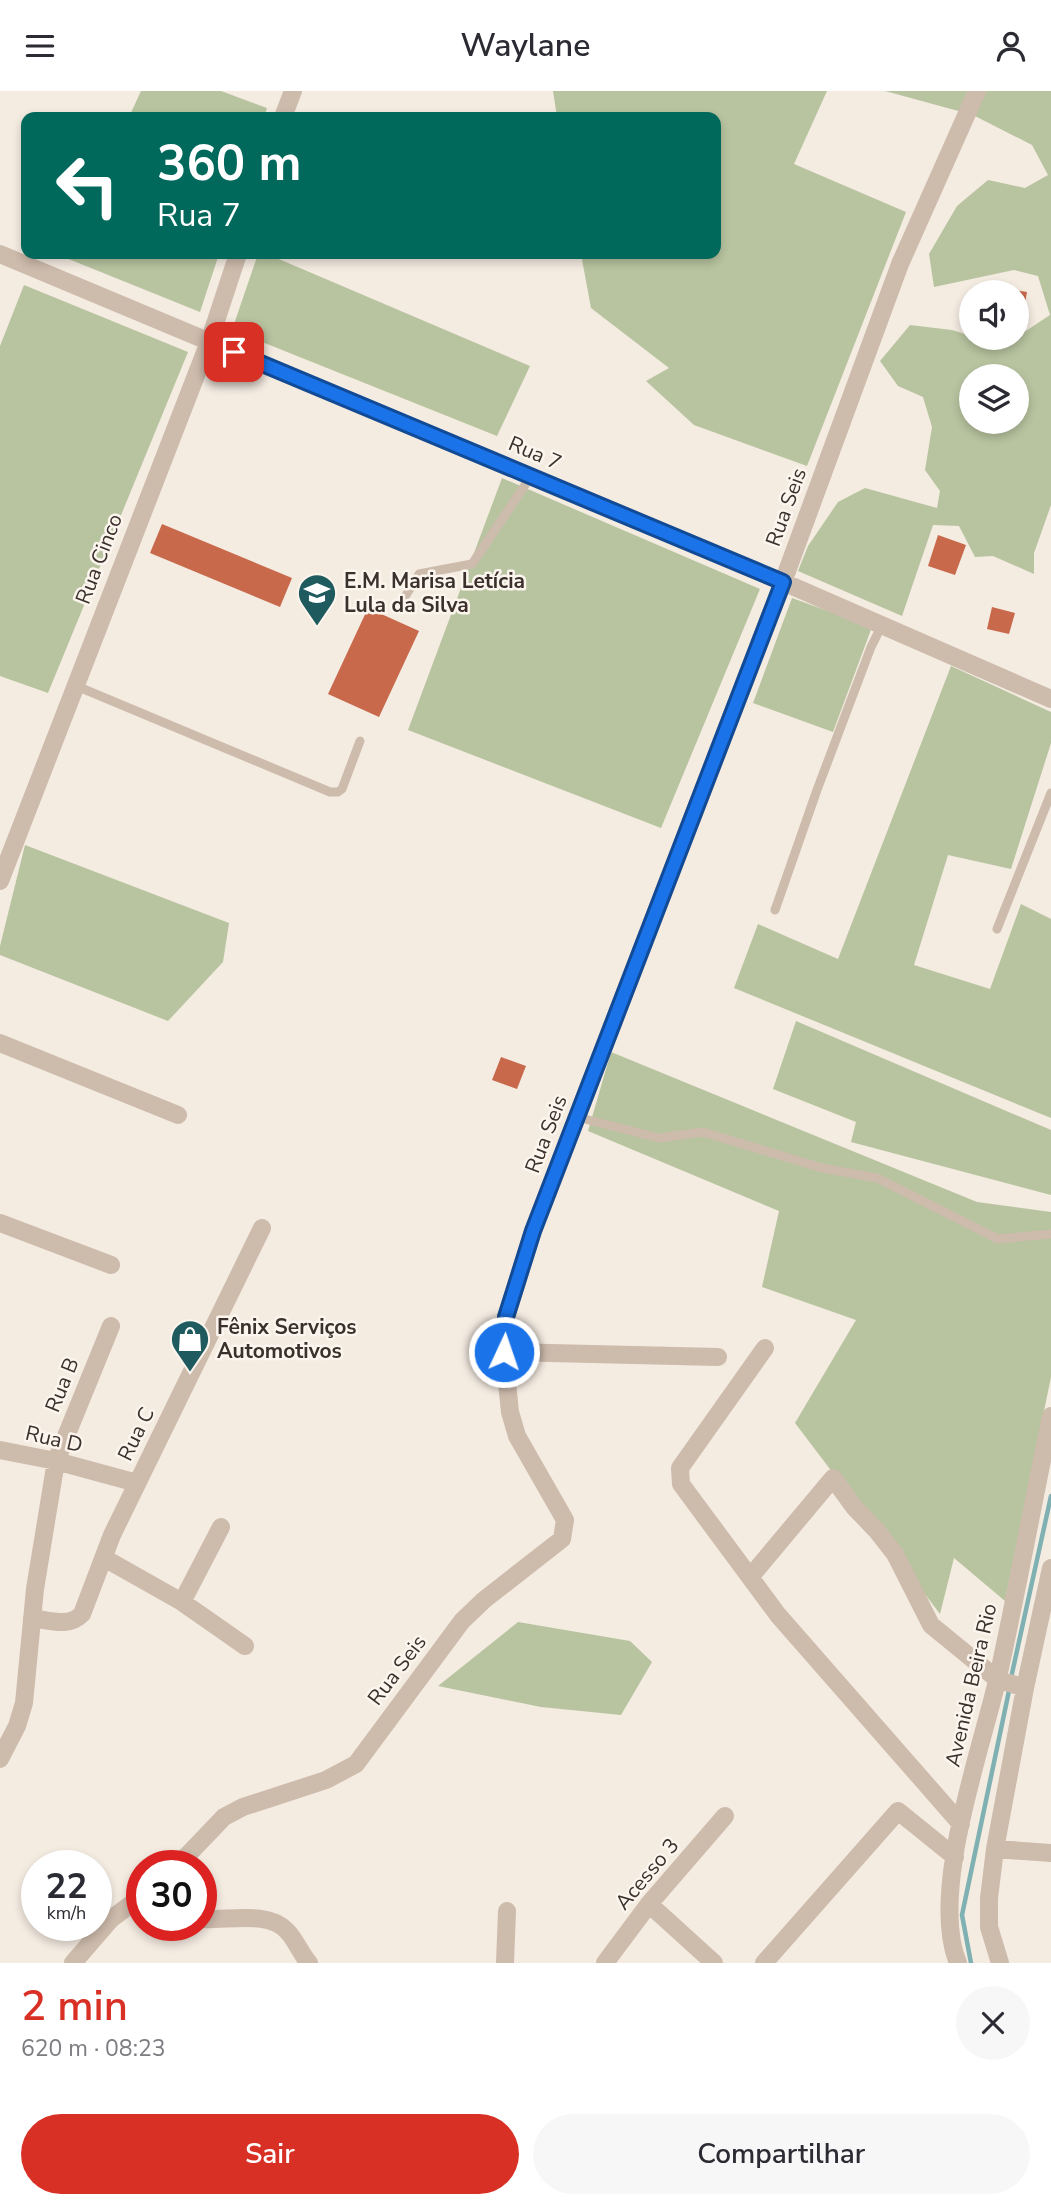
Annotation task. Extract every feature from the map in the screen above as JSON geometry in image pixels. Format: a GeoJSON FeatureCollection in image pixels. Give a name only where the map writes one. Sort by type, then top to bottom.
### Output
{"type":"FeatureCollection","features":[{"type":"Feature","properties":{"kind":"street"},"geometry":{"type":"LineString","coordinates":[[285,112],[293,91]]}},
{"type":"Feature","properties":{"kind":"street","name":"Rua Seis"},"geometry":{"type":"LineString","coordinates":[[192,1850],[224,1817],[243,1807],[326,1780],[356,1764],[462,1621],[484,1600],[562,1539],[565,1520],[517,1436],[510,1412],[504,1352],[506,1317],[533,1231],[783,582],[900,264],[977,91]]}},
{"type":"Feature","properties":{"kind":"street","name":"Rua 7"},"geometry":{"type":"LineString","coordinates":[[0,254],[783,582],[1051,699]]}},
{"type":"Feature","properties":{"kind":"street","name":"Rua Cinco"},"geometry":{"type":"LineString","coordinates":[[0,881],[209,342],[236,259]]}},
{"type":"Feature","properties":{"kind":"street"},"geometry":{"type":"LineString","coordinates":[[0,1043],[178,1115]]}},
{"type":"Feature","properties":{"kind":"street"},"geometry":{"type":"LineString","coordinates":[[0,1223],[111,1265]]}},
{"type":"Feature","properties":{"kind":"street","name":"Rua C"},"geometry":{"type":"LineString","coordinates":[[32,1618],[69,1623],[76,1621],[82,1614],[103,1558],[137,1483],[262,1228]]}},
{"type":"Feature","properties":{"kind":"street","name":"Rua B"},"geometry":{"type":"LineString","coordinates":[[0,1759],[17,1726],[24,1703],[32,1618],[56,1461],[110,1326]]}},
{"type":"Feature","properties":{"kind":"street"},"geometry":{"type":"LineString","coordinates":[[765,1348],[680,1468],[679,1477],[688,1497],[796,1636],[961,1823]]}},
{"type":"Feature","properties":{"kind":"street"},"geometry":{"type":"LineString","coordinates":[[504,1352],[718,1357]]}},
{"type":"Feature","properties":{"kind":"street","name":"Avenida Beira Rio"},"geometry":{"type":"LineString","coordinates":[[1000,1963],[989,1927],[989,1898],[1011,1683],[1050,1423]]}},
{"type":"Feature","properties":{"kind":"street","name":"Rua D"},"geometry":{"type":"LineString","coordinates":[[0,1450],[56,1461],[137,1483]]}},
{"type":"Feature","properties":{"kind":"street"},"geometry":{"type":"LineString","coordinates":[[751,1576],[833,1478],[895,1554],[931,1625],[1011,1683]]}},
{"type":"Feature","properties":{"kind":"street"},"geometry":{"type":"LineString","coordinates":[[182,1602],[221,1527]]}},
{"type":"Feature","properties":{"kind":"street"},"geometry":{"type":"LineString","coordinates":[[103,1558],[182,1602],[245,1646]]}},
{"type":"Feature","properties":{"kind":"street","name":"Avenida Beira Rio"},"geometry":{"type":"LineString","coordinates":[[958,1963],[950,1930],[948,1903],[961,1823],[1051,1568]]}},
{"type":"Feature","properties":{"kind":"street"},"geometry":{"type":"LineString","coordinates":[[764,1963],[898,1811],[955,1857]]}},
{"type":"Feature","properties":{"kind":"street","name":"Acesso 3"},"geometry":{"type":"LineString","coordinates":[[605,1963],[649,1904],[725,1816]]}},
{"type":"Feature","properties":{"kind":"street"},"geometry":{"type":"LineString","coordinates":[[995,1849],[1051,1853]]}},
{"type":"Feature","properties":{"kind":"street"},"geometry":{"type":"LineString","coordinates":[[649,1904],[713,1963]]}},
{"type":"Feature","properties":{"kind":"street"},"geometry":{"type":"LineString","coordinates":[[73,1963],[111,1919],[126,1908]]}},
{"type":"Feature","properties":{"kind":"street"},"geometry":{"type":"LineString","coordinates":[[505,1963],[507,1911]]}},
{"type":"Feature","properties":{"kind":"street"},"geometry":{"type":"LineString","coordinates":[[217,1919],[261,1919],[278,1923],[287,1930],[309,1963]]}},
{"type":"Feature","properties":{"kind":"lane"},"geometry":{"type":"LineString","coordinates":[[400,605],[419,574],[472,564],[531,476]]}},
{"type":"Feature","properties":{"kind":"lane"},"geometry":{"type":"LineString","coordinates":[[775,909],[817,790],[871,647],[882,625]]}},
{"type":"Feature","properties":{"kind":"lane"},"geometry":{"type":"LineString","coordinates":[[74,685],[330,792],[342,789],[360,741]]}},
{"type":"Feature","properties":{"kind":"lane"},"geometry":{"type":"LineString","coordinates":[[998,929],[1051,793]]}},
{"type":"Feature","properties":{"kind":"lane"},"geometry":{"type":"LineString","coordinates":[[577,1117],[659,1139],[703,1132],[822,1168],[877,1178],[998,1239],[1051,1234]]}},
{"type":"Feature","properties":{"kind":"green space"},"geometry":{"type":"Polygon","coordinates":[[[141,91],[221,91],[267,108],[266,112],[131,112],[141,91]]]}},
{"type":"Feature","properties":{"kind":"green space"},"geometry":{"type":"Polygon","coordinates":[[[553,91],[827,91],[794,164],[906,212],[807,466],[694,425],[646,381],[669,368],[591,308],[582,259],[721,259],[721,112],[556,112],[553,91]]]}},
{"type":"Feature","properties":{"kind":"green space"},"geometry":{"type":"Polygon","coordinates":[[[885,91],[1051,91],[1051,505],[1034,553],[1034,574],[993,556],[975,557],[959,526],[933,525],[902,616],[798,571],[808,546],[838,502],[865,488],[937,508],[940,491],[925,470],[932,427],[923,397],[898,386],[880,361],[910,325],[959,332],[959,350],[1029,350],[1029,329],[1050,315],[1038,276],[1014,270],[934,287],[929,254],[957,206],[988,180],[1025,188],[1048,175],[1032,145],[973,115],[885,91]]]}},
{"type":"Feature","properties":{"kind":"green space"},"geometry":{"type":"Polygon","coordinates":[[[68,259],[217,259],[200,312],[68,259]]]}},
{"type":"Feature","properties":{"kind":"green space"},"geometry":{"type":"Polygon","coordinates":[[[256,259],[279,259],[530,366],[497,436],[232,330],[256,259]]]}},
{"type":"Feature","properties":{"kind":"green space"},"geometry":{"type":"Polygon","coordinates":[[[24,285],[188,352],[48,693],[0,676],[0,346],[24,285]]]}},
{"type":"Feature","properties":{"kind":"green space"},"geometry":{"type":"Polygon","coordinates":[[[502,478],[760,589],[661,828],[408,730],[502,478]]]}},
{"type":"Feature","properties":{"kind":"green space"},"geometry":{"type":"Polygon","coordinates":[[[792,598],[872,627],[833,732],[753,703],[792,598]]]}},
{"type":"Feature","properties":{"kind":"green space"},"geometry":{"type":"Polygon","coordinates":[[[951,666],[1051,712],[1051,743],[1011,869],[948,855],[914,965],[990,989],[1021,904],[1051,919],[1051,1118],[734,988],[758,924],[838,959],[951,666]]]}},
{"type":"Feature","properties":{"kind":"green space"},"geometry":{"type":"Polygon","coordinates":[[[25,845],[229,923],[223,962],[168,1021],[0,955],[25,845]]]}},
{"type":"Feature","properties":{"kind":"green space"},"geometry":{"type":"Polygon","coordinates":[[[796,1021],[1051,1130],[1051,1195],[851,1142],[856,1122],[773,1089],[796,1021]]]}},
{"type":"Feature","properties":{"kind":"green space"},"geometry":{"type":"Polygon","coordinates":[[[611,1052],[977,1202],[1051,1212],[1051,1377],[1005,1601],[954,1558],[940,1614],[795,1423],[856,1320],[762,1287],[779,1211],[588,1131],[611,1052]]]}},
{"type":"Feature","properties":{"kind":"green space"},"geometry":{"type":"Polygon","coordinates":[[[518,1622],[630,1641],[652,1662],[621,1715],[541,1707],[438,1686],[518,1622]]]}},
{"type":"Feature","properties":{"kind":"building"},"geometry":{"type":"Polygon","coordinates":[[[162,524],[292,578],[280,607],[150,553],[162,524]]]}},
{"type":"Feature","properties":{"kind":"building"},"geometry":{"type":"Polygon","coordinates":[[[938,535],[966,545],[955,575],[928,566],[938,535]]]}},
{"type":"Feature","properties":{"kind":"building"},"geometry":{"type":"Polygon","coordinates":[[[992,607],[1015,613],[1009,634],[987,629],[992,607]]]}},
{"type":"Feature","properties":{"kind":"building"},"geometry":{"type":"Polygon","coordinates":[[[368,608],[419,631],[379,717],[328,694],[368,608]]]}},
{"type":"Feature","properties":{"kind":"building"},"geometry":{"type":"Polygon","coordinates":[[[501,1057],[526,1066],[517,1089],[492,1080],[501,1057]]]}},
{"type":"Feature","properties":{"kind":"waterway"},"geometry":{"type":"LineString","coordinates":[[1011,1678],[1051,1496]]}},
{"type":"Feature","properties":{"kind":"waterway"},"geometry":{"type":"LineString","coordinates":[[971,1963],[962,1915],[1010,1686]]}},
{"type":"Feature","properties":{"kind":"place","name":"E.M. Marisa Letícia Lula da Silva"},"geometry":{"type":"Point","coordinates":[317,627]}},
{"type":"Feature","properties":{"kind":"place","name":"Fênix Serviços Automotivos"},"geometry":{"type":"Point","coordinates":[190,1373]}},
{"type":"Feature","properties":{"kind":"route"},"geometry":{"type":"LineString","coordinates":[[234,352],[783,582],[533,1231],[506,1317],[504,1352]]}}]}
